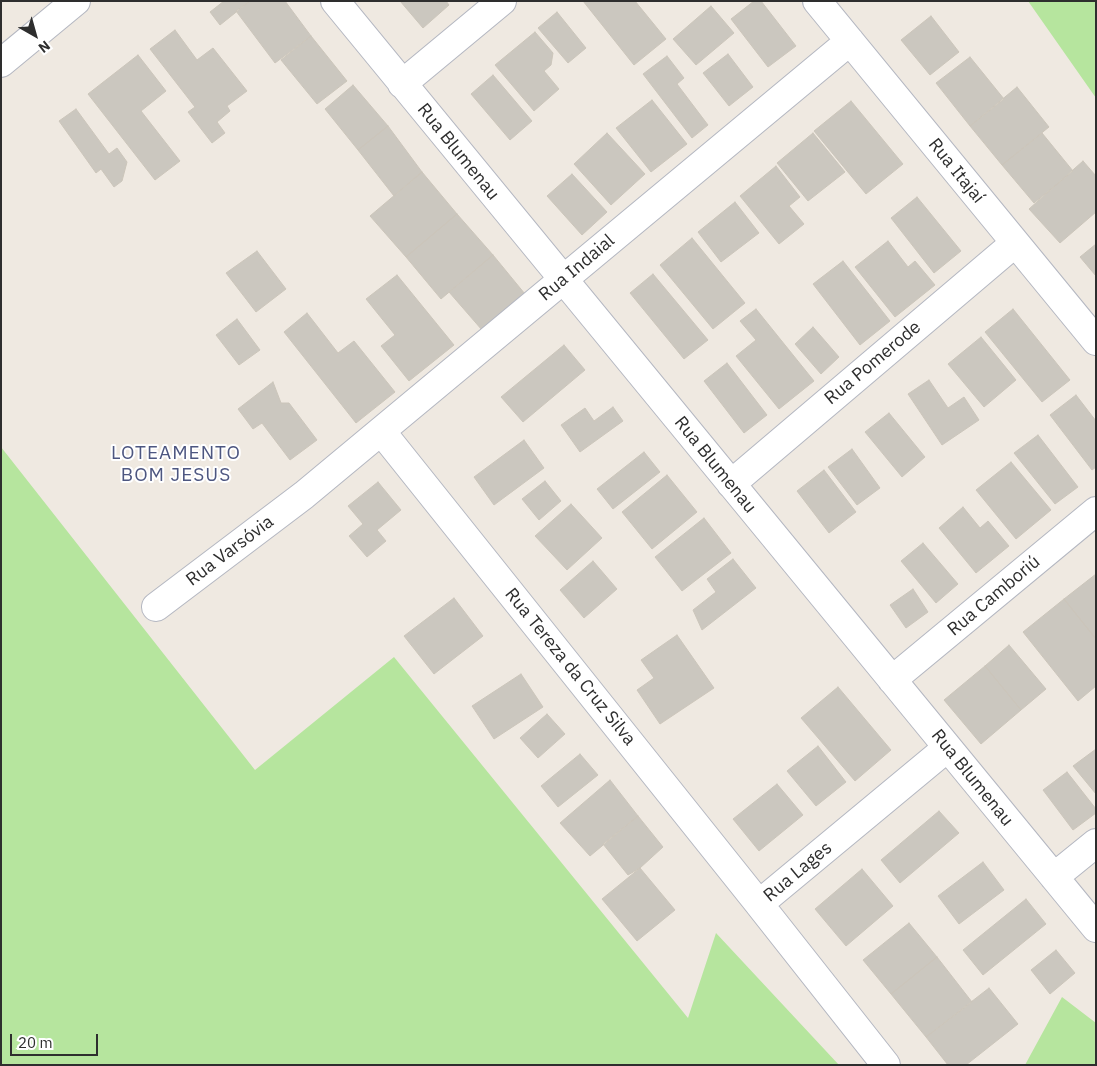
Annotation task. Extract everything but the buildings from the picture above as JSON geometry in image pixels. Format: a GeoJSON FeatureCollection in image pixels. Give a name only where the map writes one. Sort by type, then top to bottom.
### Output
{"type":"FeatureCollection","features":[{"type":"Feature","properties":{"kind":"street"},"geometry":{"type":"LineString","coordinates":[[1,63],[76,1]]}},
{"type":"Feature","properties":{"kind":"street","name":"Rua Blumenau"},"geometry":{"type":"LineString","coordinates":[[335,1],[1096,928]]}},
{"type":"Feature","properties":{"kind":"street"},"geometry":{"type":"LineString","coordinates":[[402,84],[502,1]]}},
{"type":"Feature","properties":{"kind":"street","name":"Rua Itajaí"},"geometry":{"type":"LineString","coordinates":[[817,1],[1096,341]]}},
{"type":"Feature","properties":{"kind":"street","name":"Rua Indaial"},"geometry":{"type":"LineString","coordinates":[[304,495],[850,41]]}},
{"type":"Feature","properties":{"kind":"street","name":"Rua Pomerode"},"geometry":{"type":"LineString","coordinates":[[731,484],[1015,243]]}},
{"type":"Feature","properties":{"kind":"street","name":"Rua Tereza da Cruz Silva"},"geometry":{"type":"LineString","coordinates":[[382,431],[759,904]]}},
{"type":"Feature","properties":{"kind":"street","name":"Rua Varsóvia"},"geometry":{"type":"LineString","coordinates":[[156,607],[304,495]]}},
{"type":"Feature","properties":{"kind":"street","name":"Rua Camboriú"},"geometry":{"type":"LineString","coordinates":[[892,680],[1096,511]]}},
{"type":"Feature","properties":{"kind":"street","name":"Rua Lages"},"geometry":{"type":"LineString","coordinates":[[886,1065],[759,904],[947,748]]}},
{"type":"Feature","properties":{"kind":"street"},"geometry":{"type":"LineString","coordinates":[[1054,877],[1096,843]]}},
{"type":"Feature","properties":{"kind":"green space"},"geometry":{"type":"Polygon","coordinates":[[[1028,1],[1096,1],[1096,98],[1028,1]]]}},
{"type":"Feature","properties":{"kind":"green space"},"geometry":{"type":"Polygon","coordinates":[[[1,447],[255,770],[394,657],[688,1018],[716,933],[839,1065],[1,1065],[1,447]]]}},
{"type":"Feature","properties":{"kind":"green space"},"geometry":{"type":"Polygon","coordinates":[[[1062,997],[1096,1023],[1096,1065],[1025,1065],[1062,997]]]}},
{"type":"Feature","properties":{"kind":"district","name":"LOTEAMENTO BOM JESUS"},"geometry":{"type":"Point","coordinates":[176,465]}}]}
